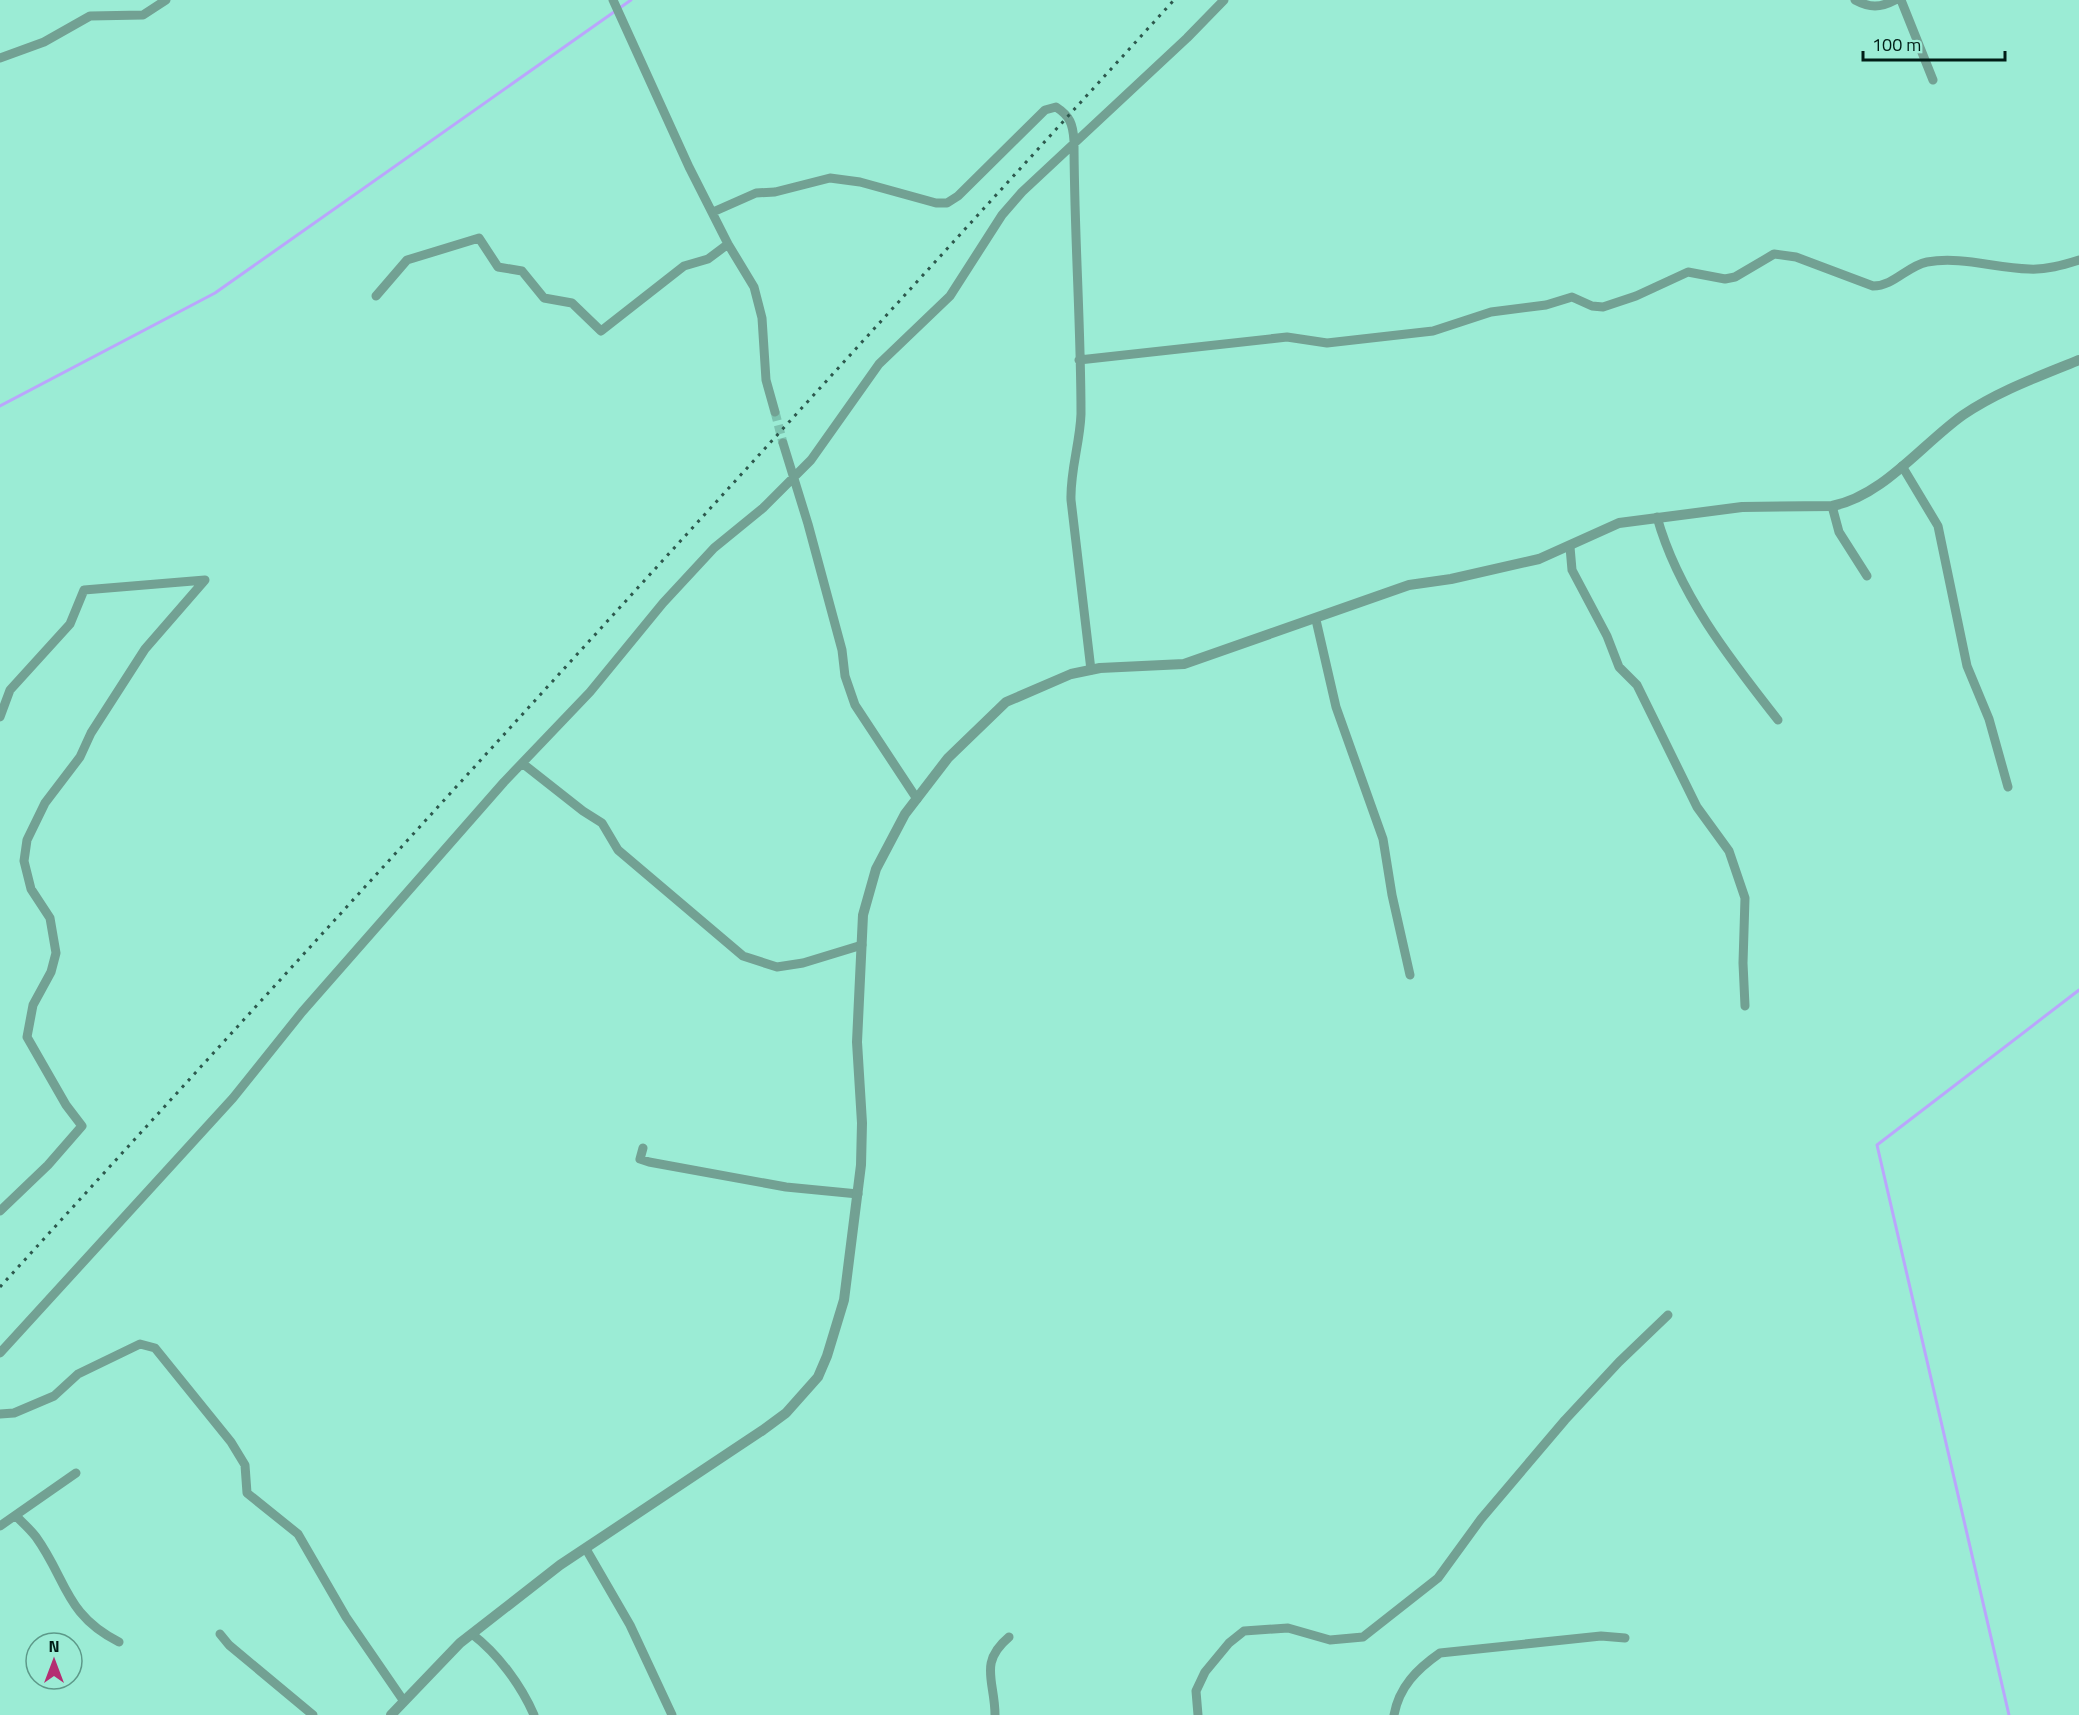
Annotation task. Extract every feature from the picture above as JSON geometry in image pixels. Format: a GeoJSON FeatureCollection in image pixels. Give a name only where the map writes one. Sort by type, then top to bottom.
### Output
{"type":"FeatureCollection","features":[{"type":"Feature","properties":{"kind":"street"},"geometry":{"type":"LineString","coordinates":[[0,58],[44,42],[90,16],[143,15],[166,0]]}},
{"type":"Feature","properties":{"kind":"street"},"geometry":{"type":"LineString","coordinates":[[613,0],[689,168],[728,244],[754,287],[762,318],[766,380],[775,412]]}},
{"type":"Feature","properties":{"kind":"street"},"geometry":{"type":"LineString","coordinates":[[0,1353],[233,1098],[302,1012],[522,763],[590,692],[663,603],[714,548],[794,478],[811,460],[879,364],[950,296],[1002,215],[1074,141],[1187,38],[1224,0]]}},
{"type":"Feature","properties":{"kind":"street"},"geometry":{"type":"LineString","coordinates":[[1855,0],[1872,7],[1884,6],[1895,0]]}},
{"type":"Feature","properties":{"kind":"street"},"geometry":{"type":"LineString","coordinates":[[1901,0],[1933,80]]}},
{"type":"Feature","properties":{"kind":"street"},"geometry":{"type":"LineString","coordinates":[[713,212],[756,193],[830,178],[860,182],[936,203],[947,203],[958,196],[1041,113],[1053,106],[1064,112],[1071,120],[1074,141],[1076,272],[1080,316],[1080,431],[1071,479],[1071,500],[1076,525],[1079,586],[1088,631],[1091,670]]}},
{"type":"Feature","properties":{"kind":"street"},"geometry":{"type":"LineString","coordinates":[[376,296],[406,260],[479,238],[498,267],[522,271],[544,298],[572,303],[601,331],[684,266],[708,259],[728,244]]}},
{"type":"Feature","properties":{"kind":"street"},"geometry":{"type":"LineString","coordinates":[[1079,360],[1287,337],[1327,343],[1433,331],[1491,312],[1546,305],[1572,297],[1592,306],[1603,307],[1636,296],[1688,272],[1725,279],[1735,277],[1774,254],[1796,257],[1873,286],[1882,286],[1916,265],[1927,262],[1962,261],[2031,269],[2051,268],[2079,260]]}},
{"type":"Feature","properties":{"kind":"street"},"geometry":{"type":"LineString","coordinates":[[391,1715],[403,1700],[472,1634],[560,1565],[763,1430],[807,1392],[818,1377],[827,1356],[844,1300],[858,1194],[862,1123],[857,1042],[863,915],[876,869],[886,846],[917,799],[948,758],[1006,702],[1041,686],[1091,670],[1138,665],[1184,664],[1316,620],[1409,585],[1485,572],[1539,559],[1619,523],[1742,507],[1832,506],[1853,501],[1902,466],[1963,415],[1992,398],[2079,360]]}},
{"type":"Feature","properties":{"kind":"street"},"geometry":{"type":"LineString","coordinates":[[783,443],[808,524],[842,650],[845,676],[855,705],[917,799]]}},
{"type":"Feature","properties":{"kind":"street"},"geometry":{"type":"LineString","coordinates":[[1902,466],[1938,526],[1967,666],[1989,719],[2008,787]]}},
{"type":"Feature","properties":{"kind":"street"},"geometry":{"type":"LineString","coordinates":[[1832,506],[1839,532],[1867,576]]}},
{"type":"Feature","properties":{"kind":"street"},"geometry":{"type":"LineString","coordinates":[[1657,517],[1666,549],[1682,580],[1735,665],[1778,720]]}},
{"type":"Feature","properties":{"kind":"street"},"geometry":{"type":"LineString","coordinates":[[1570,547],[1572,570],[1607,636],[1619,667],[1637,685],[1696,807],[1729,851],[1745,898],[1743,963],[1745,1006]]}},
{"type":"Feature","properties":{"kind":"street"},"geometry":{"type":"LineString","coordinates":[[0,717],[10,690],[70,624],[84,590],[206,580],[145,650],[91,733],[80,757],[45,803],[27,840],[24,861],[31,889],[50,918],[56,954],[51,972],[33,1005],[27,1037],[66,1105],[82,1126],[48,1165],[0,1211]]}},
{"type":"Feature","properties":{"kind":"street"},"geometry":{"type":"LineString","coordinates":[[1316,620],[1330,671],[1336,707],[1383,839],[1392,895],[1410,975]]}},
{"type":"Feature","properties":{"kind":"street"},"geometry":{"type":"LineString","coordinates":[[522,763],[602,823],[618,850],[743,957],[777,967],[803,963],[862,945]]}},
{"type":"Feature","properties":{"kind":"street"},"geometry":{"type":"LineString","coordinates":[[643,1148],[640,1159],[650,1162],[742,1177],[786,1187],[858,1194]]}},
{"type":"Feature","properties":{"kind":"street"},"geometry":{"type":"LineString","coordinates":[[1198,1715],[1196,1690],[1205,1672],[1229,1643],[1244,1631],[1288,1628],[1330,1640],[1363,1637],[1438,1578],[1481,1519],[1565,1420],[1619,1362],[1668,1315]]}},
{"type":"Feature","properties":{"kind":"street"},"geometry":{"type":"LineString","coordinates":[[0,1414],[14,1413],[54,1396],[78,1374],[140,1344],[155,1348],[231,1442],[245,1465],[247,1493],[298,1534],[346,1617],[403,1700]]}},
{"type":"Feature","properties":{"kind":"street"},"geometry":{"type":"LineString","coordinates":[[0,1526],[76,1473]]}},
{"type":"Feature","properties":{"kind":"street"},"geometry":{"type":"LineString","coordinates":[[16,1516],[36,1537],[78,1613],[98,1632],[118,1642]]}},
{"type":"Feature","properties":{"kind":"street"},"geometry":{"type":"LineString","coordinates":[[586,1548],[630,1624],[672,1715]]}},
{"type":"Feature","properties":{"kind":"street"},"geometry":{"type":"LineString","coordinates":[[220,1634],[236,1652],[313,1715]]}},
{"type":"Feature","properties":{"kind":"street"},"geometry":{"type":"LineString","coordinates":[[472,1634],[486,1644],[504,1666],[534,1715]]}},
{"type":"Feature","properties":{"kind":"street"},"geometry":{"type":"LineString","coordinates":[[1394,1715],[1400,1692],[1423,1665],[1440,1653],[1601,1636],[1625,1638]]}},
{"type":"Feature","properties":{"kind":"street"},"geometry":{"type":"LineString","coordinates":[[995,1715],[989,1666],[995,1649],[1009,1637]]}},
{"type":"Feature","properties":{"kind":"waterway"},"geometry":{"type":"LineString","coordinates":[[0,406],[215,293],[631,0]]}},
{"type":"Feature","properties":{"kind":"waterway"},"geometry":{"type":"LineString","coordinates":[[2009,1715],[1877,1145],[2079,990]]}},
{"type":"Feature","properties":{"kind":"tunnel"},"geometry":{"type":"LineString","coordinates":[[775,412],[783,443]]}},
{"type":"Feature","properties":{"kind":"railway"},"geometry":{"type":"LineString","coordinates":[[0,1287],[1174,0]]}}]}
